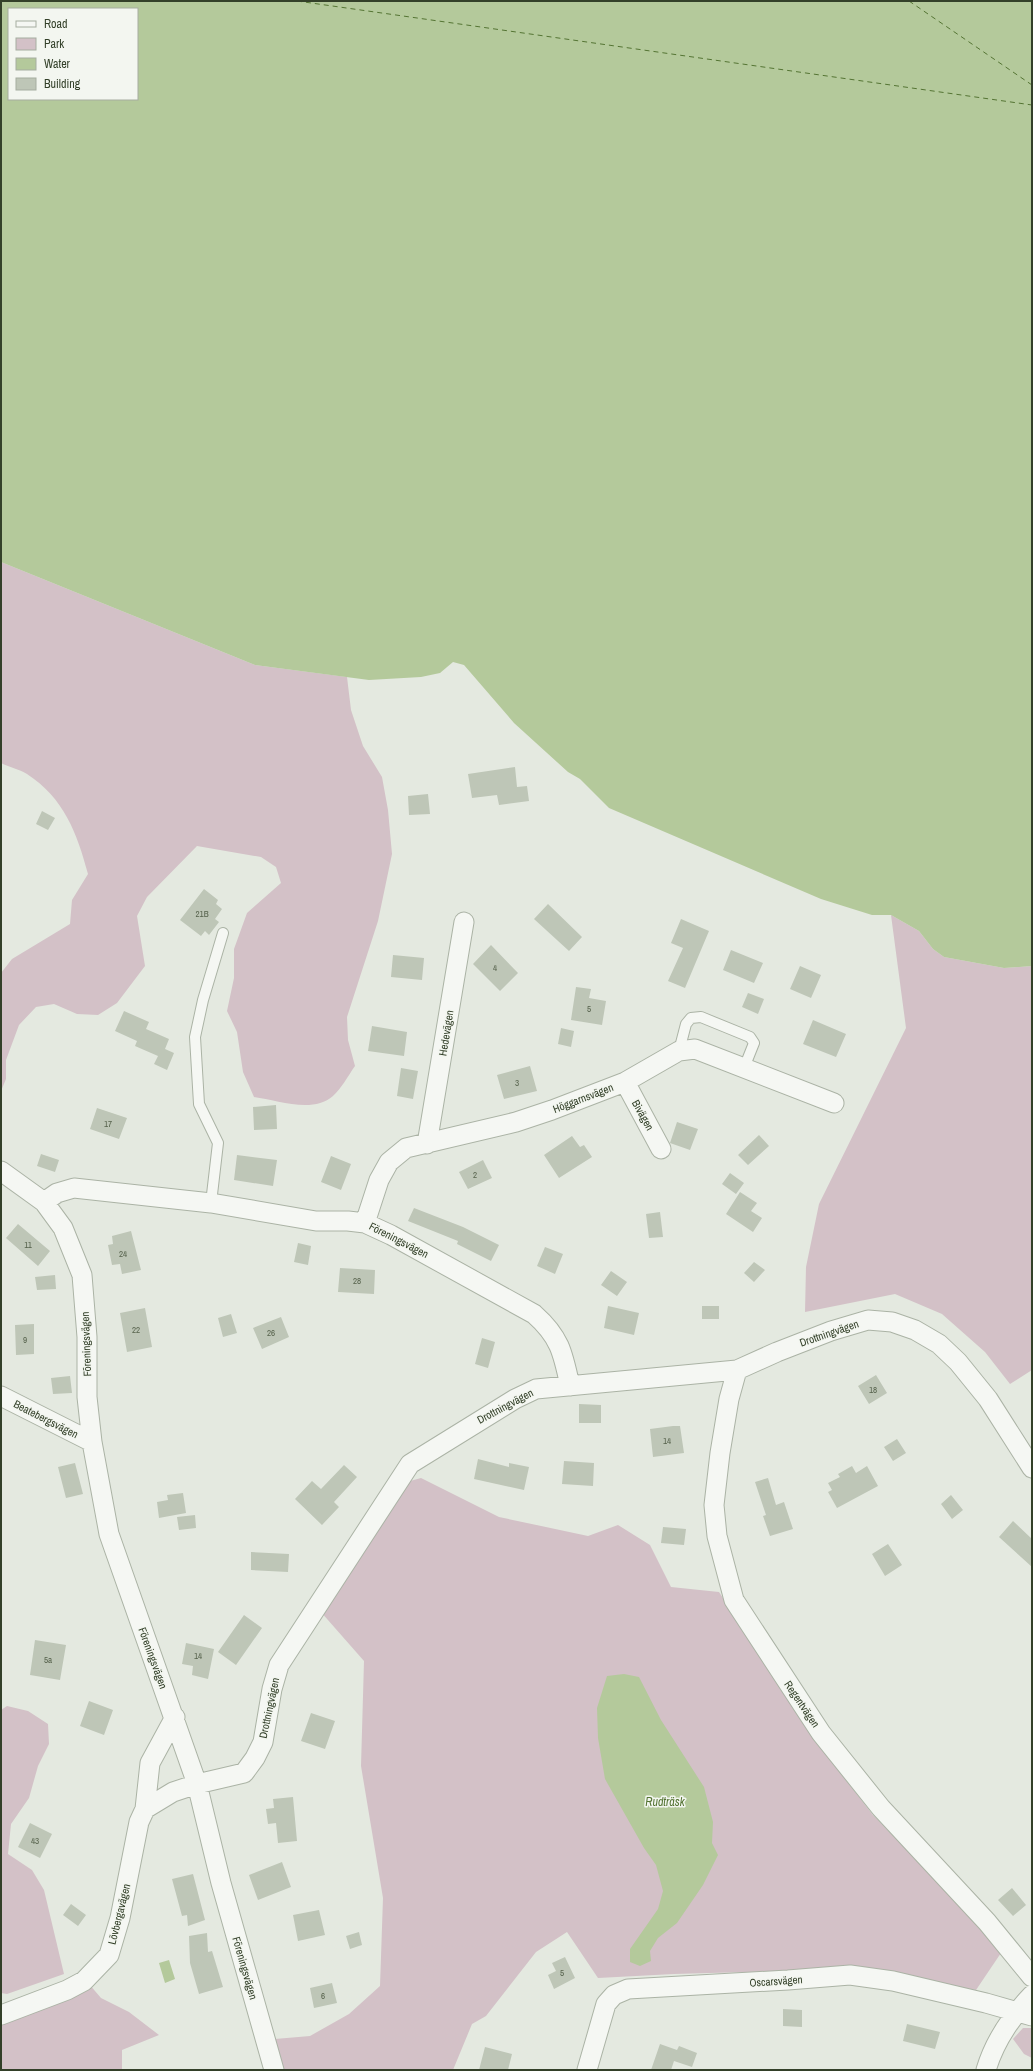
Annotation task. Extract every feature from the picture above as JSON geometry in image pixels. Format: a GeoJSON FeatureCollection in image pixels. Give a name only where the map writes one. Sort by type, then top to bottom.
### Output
{"type":"FeatureCollection","features":[{"type":"Feature","properties":{"kind":"street","name":"Hedevägen"},"geometry":{"type":"LineString","coordinates":[[428,1144],[464,922]]}},
{"type":"Feature","properties":{"kind":"street","name":"Höggarnsvägen"},"geometry":{"type":"LineString","coordinates":[[364,1223],[379,1180],[389,1162],[406,1148],[516,1122],[624,1082],[679,1051],[695,1049],[834,1104]]}},
{"type":"Feature","properties":{"kind":"street","name":"Bivägen"},"geometry":{"type":"LineString","coordinates":[[624,1082],[661,1148]]}},
{"type":"Feature","properties":{"kind":"street"},"geometry":{"type":"LineString","coordinates":[[1,1171],[44,1202]]}},
{"type":"Feature","properties":{"kind":"street","name":"Föreningsvägen"},"geometry":{"type":"LineString","coordinates":[[274,2070],[221,1883],[197,1784],[175,1717],[109,1534],[92,1442],[87,1397],[87,1337],[82,1275],[63,1228],[44,1202],[57,1193],[74,1188],[211,1203],[316,1221],[348,1221],[364,1223],[391,1235],[534,1314],[550,1328],[564,1357],[570,1386]]}},
{"type":"Feature","properties":{"kind":"street","name":"Drottningvägen"},"geometry":{"type":"LineString","coordinates":[[145,1808],[173,1792],[197,1784],[244,1773],[255,1758],[263,1742],[272,1689],[279,1665],[410,1464],[515,1399],[536,1389],[737,1370],[830,1331],[868,1320],[892,1322],[915,1330],[939,1344],[958,1362],[988,1399],[1032,1468]]}},
{"type":"Feature","properties":{"kind":"street","name":"Regentvägen"},"geometry":{"type":"LineString","coordinates":[[737,1370],[729,1399],[720,1453],[714,1505],[717,1536],[734,1600],[821,1733],[871,1797],[1000,1936],[1032,1977]]}},
{"type":"Feature","properties":{"kind":"street","name":"Beatebergsvägen"},"geometry":{"type":"LineString","coordinates":[[1,1396],[92,1442]]}},
{"type":"Feature","properties":{"kind":"street"},"geometry":{"type":"LineString","coordinates":[[145,1808],[150,1763],[175,1717]]}},
{"type":"Feature","properties":{"kind":"street","name":"Lövbergavägen"},"geometry":{"type":"LineString","coordinates":[[1,2015],[67,1990],[84,1981],[109,1955],[120,1918],[139,1822],[145,1808]]}},
{"type":"Feature","properties":{"kind":"street","name":"Oscarsvägen"},"geometry":{"type":"LineString","coordinates":[[587,2070],[606,2004],[614,1995],[628,1989],[850,1975],[893,1981],[1024,2014]]}},
{"type":"Feature","properties":{"kind":"street"},"geometry":{"type":"LineString","coordinates":[[986,2070],[989,2059],[1024,2014],[1032,1995]]}},
{"type":"Feature","properties":{"kind":"lane"},"geometry":{"type":"LineString","coordinates":[[211,1203],[218,1143],[199,1104],[195,1037],[203,1000],[223,933]]}},
{"type":"Feature","properties":{"kind":"lane"},"geometry":{"type":"LineString","coordinates":[[679,1051],[686,1024],[692,1018],[701,1017],[750,1036],[754,1043],[744,1068]]}},
{"type":"Feature","properties":{"kind":"green space"},"geometry":{"type":"Polygon","coordinates":[[[1,562],[255,665],[347,677],[351,710],[363,746],[382,777],[388,810],[392,854],[378,921],[347,1017],[348,1040],[355,1066],[339,1090],[325,1101],[305,1105],[284,1103],[254,1097],[243,1072],[237,1032],[227,1011],[234,978],[234,949],[247,913],[281,883],[276,867],[261,857],[197,846],[147,897],[137,916],[145,966],[117,1003],[98,1015],[77,1014],[54,1004],[36,1007],[19,1025],[6,1060],[6,1079],[1,1091],[1,973],[12,959],[70,924],[72,900],[88,874],[74,831],[60,805],[51,794],[27,774],[1,763],[1,562]]]}},
{"type":"Feature","properties":{"kind":"green space"},"geometry":{"type":"Polygon","coordinates":[[[891,915],[919,931],[933,949],[944,957],[1004,968],[1032,966],[1032,1370],[1010,1384],[985,1352],[942,1314],[895,1294],[805,1312],[806,1267],[819,1204],[906,1028],[891,915]]]}},
{"type":"Feature","properties":{"kind":"green space"},"geometry":{"type":"Polygon","coordinates":[[[421,1478],[499,1517],[588,1536],[618,1525],[650,1545],[671,1587],[719,1592],[827,1756],[873,1815],[1003,1950],[976,1990],[862,1969],[674,1974],[598,1978],[567,1932],[536,1952],[486,2016],[472,2024],[453,2070],[284,2070],[275,2039],[310,2036],[349,2014],[380,1986],[383,1898],[361,1766],[364,1661],[313,1603],[392,1486],[421,1478]]]}},
{"type":"Feature","properties":{"kind":"green space"},"geometry":{"type":"Polygon","coordinates":[[[7,1706],[28,1711],[48,1724],[49,1744],[38,1766],[29,1798],[11,1824],[8,1854],[32,1870],[44,1890],[64,1974],[7,1994],[1,1993],[1,1710],[7,1706]]]}},
{"type":"Feature","properties":{"kind":"green space"},"geometry":{"type":"Polygon","coordinates":[[[89,1984],[101,1998],[129,2012],[159,2035],[122,2050],[122,2070],[1,2070],[1,2021],[89,1984]]]}},
{"type":"Feature","properties":{"kind":"green space"},"geometry":{"type":"Polygon","coordinates":[[[1023,2028],[1032,2028],[1032,2058],[1024,2054],[1013,2039],[1023,2028]]]}},
{"type":"Feature","properties":{"kind":"water"},"geometry":{"type":"Polygon","coordinates":[[[1,1],[1032,1],[1032,966],[1004,968],[944,957],[933,949],[919,931],[891,915],[872,915],[821,899],[609,808],[580,779],[568,772],[514,723],[464,665],[453,662],[440,673],[421,677],[369,680],[255,665],[1,562],[1,1]]]}},
{"type":"Feature","properties":{"kind":"water","name":"Rudträsk"},"geometry":{"type":"Polygon","coordinates":[[[624,1674],[639,1677],[661,1720],[704,1787],[713,1822],[712,1843],[718,1855],[703,1885],[677,1923],[658,1938],[650,1951],[651,1961],[640,1966],[630,1962],[630,1949],[658,1909],[663,1891],[656,1865],[644,1848],[605,1779],[598,1738],[597,1708],[607,1676],[624,1674]]]}},
{"type":"Feature","properties":{"kind":"water"},"geometry":{"type":"Polygon","coordinates":[[[169,1960],[175,1979],[165,1983],[159,1963],[169,1960]]]}},
{"type":"Feature","properties":{"kind":"building"},"geometry":{"type":"Polygon","coordinates":[[[515,767],[517,787],[527,786],[529,801],[499,805],[497,795],[472,798],[468,774],[515,767]]]}},
{"type":"Feature","properties":{"kind":"building"},"geometry":{"type":"Polygon","coordinates":[[[428,794],[430,814],[409,815],[408,796],[428,794]]]}},
{"type":"Feature","properties":{"kind":"building"},"geometry":{"type":"Polygon","coordinates":[[[42,811],[55,818],[48,830],[36,824],[42,811]]]}},
{"type":"Feature","properties":{"kind":"building"},"geometry":{"type":"Polygon","coordinates":[[[204,889],[218,900],[216,904],[222,909],[215,919],[219,922],[209,935],[205,931],[201,936],[180,920],[204,889]]]}},
{"type":"Feature","properties":{"kind":"building"},"geometry":{"type":"Polygon","coordinates":[[[548,904],[582,937],[569,951],[534,919],[548,904]]]}},
{"type":"Feature","properties":{"kind":"building"},"geometry":{"type":"Polygon","coordinates":[[[681,919],[709,931],[685,988],[668,981],[683,948],[671,943],[681,919]]]}},
{"type":"Feature","properties":{"kind":"building"},"geometry":{"type":"Polygon","coordinates":[[[491,945],[518,973],[500,991],[473,964],[491,945]]]}},
{"type":"Feature","properties":{"kind":"building"},"geometry":{"type":"Polygon","coordinates":[[[731,950],[763,963],[754,983],[723,970],[731,950]]]}},
{"type":"Feature","properties":{"kind":"building"},"geometry":{"type":"Polygon","coordinates":[[[393,955],[424,958],[422,980],[391,977],[393,955]]]}},
{"type":"Feature","properties":{"kind":"building"},"geometry":{"type":"Polygon","coordinates":[[[800,966],[821,975],[811,998],[790,989],[800,966]]]}},
{"type":"Feature","properties":{"kind":"building"},"geometry":{"type":"Polygon","coordinates":[[[576,987],[591,989],[589,998],[606,1001],[602,1025],[571,1020],[576,987]]]}},
{"type":"Feature","properties":{"kind":"building"},"geometry":{"type":"Polygon","coordinates":[[[748,993],[764,999],[758,1014],[742,1007],[748,993]]]}},
{"type":"Feature","properties":{"kind":"building"},"geometry":{"type":"Polygon","coordinates":[[[124,1011],[149,1022],[146,1029],[169,1039],[165,1049],[174,1053],[167,1070],[154,1064],[158,1056],[135,1046],[137,1041],[115,1031],[124,1011]]]}},
{"type":"Feature","properties":{"kind":"building"},"geometry":{"type":"Polygon","coordinates":[[[813,1020],[846,1034],[836,1057],[803,1044],[813,1020]]]}},
{"type":"Feature","properties":{"kind":"building"},"geometry":{"type":"Polygon","coordinates":[[[372,1026],[407,1032],[404,1056],[368,1051],[372,1026]]]}},
{"type":"Feature","properties":{"kind":"building"},"geometry":{"type":"Polygon","coordinates":[[[561,1028],[574,1031],[571,1047],[558,1044],[561,1028]]]}},
{"type":"Feature","properties":{"kind":"building"},"geometry":{"type":"Polygon","coordinates":[[[530,1066],[537,1091],[504,1099],[497,1075],[530,1066]]]}},
{"type":"Feature","properties":{"kind":"building"},"geometry":{"type":"Polygon","coordinates":[[[401,1068],[418,1071],[413,1099],[397,1096],[401,1068]]]}},
{"type":"Feature","properties":{"kind":"building"},"geometry":{"type":"Polygon","coordinates":[[[276,1105],[277,1129],[254,1130],[253,1107],[276,1105]]]}},
{"type":"Feature","properties":{"kind":"building"},"geometry":{"type":"Polygon","coordinates":[[[97,1108],[127,1118],[119,1139],[90,1129],[97,1108]]]}},
{"type":"Feature","properties":{"kind":"building"},"geometry":{"type":"Polygon","coordinates":[[[677,1122],[698,1129],[690,1150],[670,1143],[677,1122]]]}},
{"type":"Feature","properties":{"kind":"building"},"geometry":{"type":"Polygon","coordinates":[[[759,1135],[769,1146],[748,1165],[738,1155],[759,1135]]]}},
{"type":"Feature","properties":{"kind":"building"},"geometry":{"type":"Polygon","coordinates":[[[572,1136],[580,1147],[584,1145],[592,1157],[559,1178],[544,1155],[572,1136]]]}},
{"type":"Feature","properties":{"kind":"building"},"geometry":{"type":"Polygon","coordinates":[[[41,1154],[59,1160],[55,1172],[37,1166],[41,1154]]]}},
{"type":"Feature","properties":{"kind":"building"},"geometry":{"type":"Polygon","coordinates":[[[237,1155],[277,1160],[273,1186],[234,1180],[237,1155]]]}},
{"type":"Feature","properties":{"kind":"building"},"geometry":{"type":"Polygon","coordinates":[[[331,1156],[351,1164],[341,1190],[321,1182],[331,1156]]]}},
{"type":"Feature","properties":{"kind":"building"},"geometry":{"type":"Polygon","coordinates":[[[483,1160],[492,1178],[468,1189],[459,1172],[483,1160]]]}},
{"type":"Feature","properties":{"kind":"building"},"geometry":{"type":"Polygon","coordinates":[[[730,1173],[744,1183],[736,1194],[722,1184],[730,1173]]]}},
{"type":"Feature","properties":{"kind":"building"},"geometry":{"type":"Polygon","coordinates":[[[740,1192],[757,1203],[751,1211],[762,1218],[753,1232],[726,1214],[740,1192]]]}},
{"type":"Feature","properties":{"kind":"building"},"geometry":{"type":"Polygon","coordinates":[[[414,1208],[463,1227],[499,1245],[491,1261],[457,1244],[458,1241],[408,1221],[414,1208]]]}},
{"type":"Feature","properties":{"kind":"building"},"geometry":{"type":"Polygon","coordinates":[[[660,1212],[663,1237],[649,1238],[646,1214],[660,1212]]]}},
{"type":"Feature","properties":{"kind":"building"},"geometry":{"type":"Polygon","coordinates":[[[18,1224],[50,1251],[38,1266],[6,1238],[18,1224]]]}},
{"type":"Feature","properties":{"kind":"building"},"geometry":{"type":"Polygon","coordinates":[[[131,1231],[141,1270],[122,1274],[120,1264],[112,1265],[108,1245],[113,1244],[112,1236],[131,1231]]]}},
{"type":"Feature","properties":{"kind":"building"},"geometry":{"type":"Polygon","coordinates":[[[298,1243],[311,1246],[308,1265],[294,1262],[298,1243]]]}},
{"type":"Feature","properties":{"kind":"building"},"geometry":{"type":"Polygon","coordinates":[[[545,1247],[563,1254],[555,1274],[537,1266],[545,1247]]]}},
{"type":"Feature","properties":{"kind":"building"},"geometry":{"type":"Polygon","coordinates":[[[754,1262],[765,1270],[754,1282],[744,1273],[754,1262]]]}},
{"type":"Feature","properties":{"kind":"building"},"geometry":{"type":"Polygon","coordinates":[[[340,1268],[375,1270],[374,1294],[338,1292],[340,1268]]]}},
{"type":"Feature","properties":{"kind":"building"},"geometry":{"type":"Polygon","coordinates":[[[611,1271],[627,1282],[617,1296],[601,1285],[611,1271]]]}},
{"type":"Feature","properties":{"kind":"building"},"geometry":{"type":"Polygon","coordinates":[[[55,1275],[56,1289],[37,1290],[35,1277],[55,1275]]]}},
{"type":"Feature","properties":{"kind":"building"},"geometry":{"type":"Polygon","coordinates":[[[608,1306],[639,1313],[634,1335],[604,1328],[608,1306]]]}},
{"type":"Feature","properties":{"kind":"building"},"geometry":{"type":"Polygon","coordinates":[[[702,1306],[719,1306],[719,1319],[702,1319],[702,1306]]]}},
{"type":"Feature","properties":{"kind":"building"},"geometry":{"type":"Polygon","coordinates":[[[145,1308],[152,1347],[127,1352],[120,1313],[145,1308]]]}},
{"type":"Feature","properties":{"kind":"building"},"geometry":{"type":"Polygon","coordinates":[[[231,1314],[237,1333],[223,1337],[218,1318],[231,1314]]]}},
{"type":"Feature","properties":{"kind":"building"},"geometry":{"type":"Polygon","coordinates":[[[281,1317],[289,1337],[262,1349],[253,1328],[281,1317]]]}},
{"type":"Feature","properties":{"kind":"building"},"geometry":{"type":"Polygon","coordinates":[[[34,1324],[34,1354],[16,1355],[15,1325],[34,1324]]]}},
{"type":"Feature","properties":{"kind":"building"},"geometry":{"type":"Polygon","coordinates":[[[482,1338],[495,1342],[488,1368],[475,1364],[482,1338]]]}},
{"type":"Feature","properties":{"kind":"building"},"geometry":{"type":"Polygon","coordinates":[[[876,1375],[887,1393],[869,1404],[858,1386],[876,1375]]]}},
{"type":"Feature","properties":{"kind":"building"},"geometry":{"type":"Polygon","coordinates":[[[70,1376],[72,1393],[53,1394],[51,1378],[70,1376]]]}},
{"type":"Feature","properties":{"kind":"building"},"geometry":{"type":"Polygon","coordinates":[[[579,1404],[601,1405],[601,1423],[579,1423],[579,1404]]]}},
{"type":"Feature","properties":{"kind":"building"},"geometry":{"type":"Polygon","coordinates":[[[680,1426],[684,1453],[653,1457],[650,1429],[680,1426]]]}},
{"type":"Feature","properties":{"kind":"building"},"geometry":{"type":"Polygon","coordinates":[[[897,1439],[906,1453],[893,1461],[884,1447],[897,1439]]]}},
{"type":"Feature","properties":{"kind":"building"},"geometry":{"type":"Polygon","coordinates":[[[478,1459],[509,1467],[509,1463],[529,1467],[524,1490],[474,1479],[478,1459]]]}},
{"type":"Feature","properties":{"kind":"building"},"geometry":{"type":"Polygon","coordinates":[[[564,1461],[594,1463],[593,1486],[562,1484],[564,1461]]]}},
{"type":"Feature","properties":{"kind":"building"},"geometry":{"type":"Polygon","coordinates":[[[75,1463],[83,1494],[66,1498],[58,1467],[75,1463]]]}},
{"type":"Feature","properties":{"kind":"building"},"geometry":{"type":"Polygon","coordinates":[[[344,1465],[357,1477],[334,1502],[339,1507],[322,1525],[295,1499],[312,1481],[321,1489],[344,1465]]]}},
{"type":"Feature","properties":{"kind":"building"},"geometry":{"type":"Polygon","coordinates":[[[852,1466],[856,1473],[867,1466],[878,1486],[837,1508],[828,1492],[832,1490],[828,1483],[840,1477],[838,1474],[852,1466]]]}},
{"type":"Feature","properties":{"kind":"building"},"geometry":{"type":"Polygon","coordinates":[[[768,1478],[776,1505],[784,1502],[793,1529],[770,1536],[763,1516],[766,1515],[755,1482],[768,1478]]]}},
{"type":"Feature","properties":{"kind":"building"},"geometry":{"type":"Polygon","coordinates":[[[183,1493],[186,1513],[159,1518],[157,1502],[168,1500],[167,1495],[183,1493]]]}},
{"type":"Feature","properties":{"kind":"building"},"geometry":{"type":"Polygon","coordinates":[[[951,1495],[963,1510],[952,1519],[941,1504],[951,1495]]]}},
{"type":"Feature","properties":{"kind":"building"},"geometry":{"type":"Polygon","coordinates":[[[195,1515],[196,1528],[179,1530],[177,1517],[195,1515]]]}},
{"type":"Feature","properties":{"kind":"building"},"geometry":{"type":"Polygon","coordinates":[[[1013,1521],[1032,1539],[1032,1567],[999,1537],[1013,1521]]]}},
{"type":"Feature","properties":{"kind":"building"},"geometry":{"type":"Polygon","coordinates":[[[663,1527],[686,1529],[684,1545],[661,1543],[663,1527]]]}},
{"type":"Feature","properties":{"kind":"building"},"geometry":{"type":"Polygon","coordinates":[[[888,1544],[902,1565],[885,1576],[872,1554],[888,1544]]]}},
{"type":"Feature","properties":{"kind":"building"},"geometry":{"type":"Polygon","coordinates":[[[251,1552],[289,1554],[288,1572],[251,1570],[251,1552]]]}},
{"type":"Feature","properties":{"kind":"building"},"geometry":{"type":"Polygon","coordinates":[[[244,1615],[262,1628],[236,1665],[218,1652],[244,1615]]]}},
{"type":"Feature","properties":{"kind":"building"},"geometry":{"type":"Polygon","coordinates":[[[35,1640],[66,1645],[60,1680],[30,1675],[35,1640]]]}},
{"type":"Feature","properties":{"kind":"building"},"geometry":{"type":"Polygon","coordinates":[[[186,1643],[214,1649],[208,1679],[192,1675],[193,1666],[182,1664],[186,1643]]]}},
{"type":"Feature","properties":{"kind":"building"},"geometry":{"type":"Polygon","coordinates":[[[89,1701],[113,1710],[104,1735],[80,1726],[89,1701]]]}},
{"type":"Feature","properties":{"kind":"building"},"geometry":{"type":"Polygon","coordinates":[[[311,1713],[335,1721],[325,1749],[301,1741],[311,1713]]]}},
{"type":"Feature","properties":{"kind":"building"},"geometry":{"type":"Polygon","coordinates":[[[293,1797],[297,1841],[278,1843],[276,1823],[268,1824],[266,1809],[274,1808],[273,1799],[293,1797]]]}},
{"type":"Feature","properties":{"kind":"building"},"geometry":{"type":"Polygon","coordinates":[[[30,1823],[52,1834],[40,1858],[18,1847],[30,1823]]]}},
{"type":"Feature","properties":{"kind":"building"},"geometry":{"type":"Polygon","coordinates":[[[282,1862],[291,1887],[258,1900],[249,1875],[282,1862]]]}},
{"type":"Feature","properties":{"kind":"building"},"geometry":{"type":"Polygon","coordinates":[[[193,1874],[205,1920],[188,1926],[187,1915],[182,1916],[172,1879],[193,1874]]]}},
{"type":"Feature","properties":{"kind":"building"},"geometry":{"type":"Polygon","coordinates":[[[1012,1888],[1026,1905],[1013,1916],[998,1900],[1012,1888]]]}},
{"type":"Feature","properties":{"kind":"building"},"geometry":{"type":"Polygon","coordinates":[[[71,1904],[86,1915],[78,1926],[63,1915],[71,1904]]]}},
{"type":"Feature","properties":{"kind":"building"},"geometry":{"type":"Polygon","coordinates":[[[319,1910],[325,1935],[298,1941],[293,1915],[319,1910]]]}},
{"type":"Feature","properties":{"kind":"building"},"geometry":{"type":"Polygon","coordinates":[[[359,1932],[362,1945],[350,1949],[346,1936],[359,1932]]]}},
{"type":"Feature","properties":{"kind":"building"},"geometry":{"type":"Polygon","coordinates":[[[207,1933],[208,1952],[212,1951],[223,1987],[199,1994],[190,1963],[189,1936],[207,1933]]]}},
{"type":"Feature","properties":{"kind":"building"},"geometry":{"type":"Polygon","coordinates":[[[565,1957],[575,1978],[554,1989],[548,1975],[556,1971],[552,1963],[565,1957]]]}},
{"type":"Feature","properties":{"kind":"building"},"geometry":{"type":"Polygon","coordinates":[[[332,1983],[337,2003],[314,2008],[310,1988],[332,1983]]]}},
{"type":"Feature","properties":{"kind":"building"},"geometry":{"type":"Polygon","coordinates":[[[783,2009],[802,2010],[802,2027],[783,2026],[783,2009]]]}},
{"type":"Feature","properties":{"kind":"building"},"geometry":{"type":"Polygon","coordinates":[[[907,2024],[940,2032],[935,2049],[903,2041],[907,2024]]]}},
{"type":"Feature","properties":{"kind":"building"},"geometry":{"type":"Polygon","coordinates":[[[660,2044],[677,2050],[679,2046],[697,2053],[692,2067],[674,2061],[671,2070],[651,2070],[660,2044]]]}},
{"type":"Feature","properties":{"kind":"building"},"geometry":{"type":"Polygon","coordinates":[[[485,2047],[512,2054],[508,2070],[479,2070],[485,2047]]]}},
{"type":"Feature","properties":{"kind":"ferry route"},"geometry":{"type":"LineString","coordinates":[[297,1],[1032,105]]}},
{"type":"Feature","properties":{"kind":"ferry route"},"geometry":{"type":"LineString","coordinates":[[909,1],[1032,85]]}}]}
